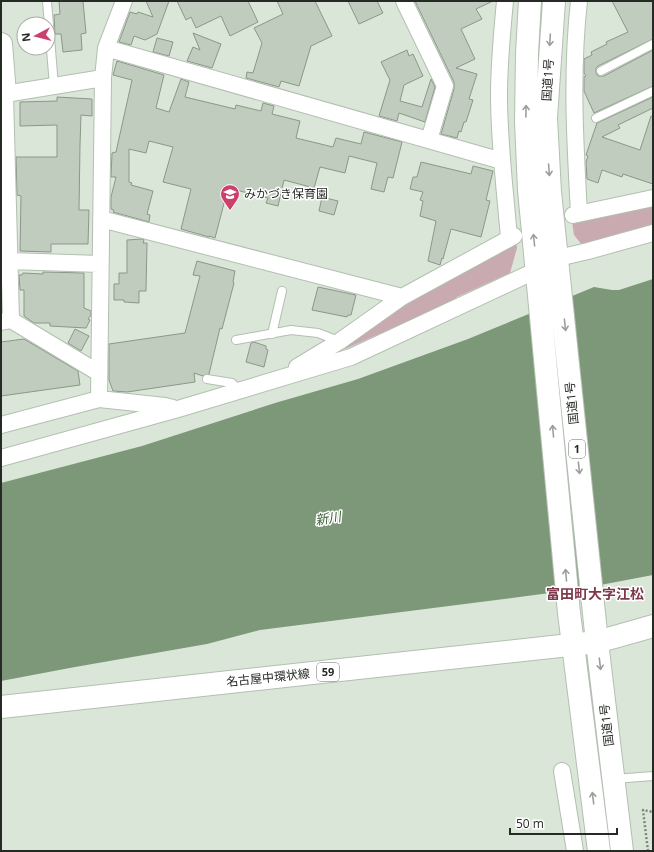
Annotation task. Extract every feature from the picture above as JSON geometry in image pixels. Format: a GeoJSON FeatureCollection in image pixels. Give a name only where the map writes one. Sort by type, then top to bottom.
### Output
{"type":"FeatureCollection","features":[{"type":"Feature","properties":{"kind":"main road","name":"国道1号"},"geometry":{"type":"LineString","coordinates":[[530,1],[527,53],[526,122],[529,190],[573,645],[599,851]]}},
{"type":"Feature","properties":{"kind":"main road","name":"国道1号"},"geometry":{"type":"LineString","coordinates":[[554,1],[546,118],[550,192],[597,642],[622,851]]}},
{"type":"Feature","properties":{"kind":"main road"},"geometry":{"type":"LineString","coordinates":[[1,44],[3,95]]}},
{"type":"Feature","properties":{"kind":"main road","name":"名古屋中環状線"},"geometry":{"type":"LineString","coordinates":[[1,707],[573,645],[597,642],[653,626]]}},
{"type":"Feature","properties":{"kind":"street"},"geometry":{"type":"LineString","coordinates":[[99,399],[103,78],[106,48],[124,1]]}},
{"type":"Feature","properties":{"kind":"street"},"geometry":{"type":"LineString","coordinates":[[404,1],[445,86],[429,140]]}},
{"type":"Feature","properties":{"kind":"street"},"geometry":{"type":"LineString","coordinates":[[277,380],[340,341],[402,297],[512,237],[502,160],[499,95],[502,28],[505,1]]}},
{"type":"Feature","properties":{"kind":"street"},"geometry":{"type":"LineString","coordinates":[[579,1],[575,60],[574,125],[576,214],[653,198]]}},
{"type":"Feature","properties":{"kind":"street"},"geometry":{"type":"LineString","coordinates":[[106,48],[502,160]]}},
{"type":"Feature","properties":{"kind":"street"},"geometry":{"type":"LineString","coordinates":[[99,373],[6,321],[10,261],[3,95],[103,78]]}},
{"type":"Feature","properties":{"kind":"street"},"geometry":{"type":"LineString","coordinates":[[101,219],[402,297]]}},
{"type":"Feature","properties":{"kind":"street"},"geometry":{"type":"LineString","coordinates":[[1,458],[178,409],[351,357],[537,270],[558,258],[653,233]]}},
{"type":"Feature","properties":{"kind":"street"},"geometry":{"type":"LineString","coordinates":[[10,261],[100,264]]}},
{"type":"Feature","properties":{"kind":"street"},"geometry":{"type":"LineString","coordinates":[[1,425],[99,399],[165,406],[178,409]]}},
{"type":"Feature","properties":{"kind":"street"},"geometry":{"type":"LineString","coordinates":[[562,771],[575,851]]}},
{"type":"Feature","properties":{"kind":"lane"},"geometry":{"type":"LineString","coordinates":[[47,1],[54,86]]}},
{"type":"Feature","properties":{"kind":"lane"},"geometry":{"type":"LineString","coordinates":[[601,71],[653,44]]}},
{"type":"Feature","properties":{"kind":"lane"},"geometry":{"type":"LineString","coordinates":[[596,118],[653,91]]}},
{"type":"Feature","properties":{"kind":"lane"},"geometry":{"type":"LineString","coordinates":[[272,334],[282,291]]}},
{"type":"Feature","properties":{"kind":"lane"},"geometry":{"type":"LineString","coordinates":[[236,340],[291,330],[318,333],[340,341]]}},
{"type":"Feature","properties":{"kind":"lane"},"geometry":{"type":"LineString","coordinates":[[207,379],[232,383],[240,391]]}},
{"type":"Feature","properties":{"kind":"lane"},"geometry":{"type":"LineString","coordinates":[[614,780],[653,776]]}},
{"type":"Feature","properties":{"kind":"path"},"geometry":{"type":"LineString","coordinates":[[648,851],[643,810],[653,812]]}},
{"type":"Feature","properties":{"kind":"shaded area"},"geometry":{"type":"Polygon","coordinates":[[[653,203],[653,227],[623,232],[582,245],[574,235],[572,221],[653,203]]]}},
{"type":"Feature","properties":{"kind":"shaded area"},"geometry":{"type":"Polygon","coordinates":[[[516,239],[517,248],[510,273],[457,297],[452,302],[345,349],[342,343],[406,300],[516,239]]]}},
{"type":"Feature","properties":{"kind":"water","name":"新川"},"geometry":{"type":"Polygon","coordinates":[[[653,279],[653,575],[579,589],[260,630],[207,644],[1,681],[1,483],[142,446],[275,403],[358,379],[468,339],[594,287],[619,290],[653,279]]]}},
{"type":"Feature","properties":{"kind":"building"},"geometry":{"type":"Polygon","coordinates":[[[59,1],[83,1],[86,33],[81,34],[82,50],[63,52],[61,34],[56,34],[56,16],[54,16],[60,14],[59,1]]]}},
{"type":"Feature","properties":{"kind":"building"},"geometry":{"type":"Polygon","coordinates":[[[146,1],[169,1],[157,34],[145,40],[134,36],[131,45],[119,42],[130,12],[137,14],[138,12],[153,17],[146,1]]]}},
{"type":"Feature","properties":{"kind":"building"},"geometry":{"type":"Polygon","coordinates":[[[177,1],[248,1],[258,22],[230,36],[221,16],[196,28],[191,17],[186,20],[177,1]]]}},
{"type":"Feature","properties":{"kind":"building"},"geometry":{"type":"Polygon","coordinates":[[[277,1],[315,1],[332,36],[311,46],[299,86],[281,81],[279,87],[246,78],[247,72],[253,73],[262,43],[254,28],[283,14],[277,1]]]}},
{"type":"Feature","properties":{"kind":"building"},"geometry":{"type":"Polygon","coordinates":[[[348,1],[377,1],[383,13],[359,24],[348,1]]]}},
{"type":"Feature","properties":{"kind":"building"},"geometry":{"type":"Polygon","coordinates":[[[415,1],[493,1],[476,9],[482,19],[461,29],[475,59],[456,68],[477,74],[469,99],[473,100],[466,122],[464,122],[461,132],[459,131],[457,138],[441,134],[454,89],[454,82],[415,1]]]}},
{"type":"Feature","properties":{"kind":"building"},"geometry":{"type":"Polygon","coordinates":[[[612,1],[653,1],[653,39],[598,66],[596,68],[596,73],[598,76],[604,76],[653,50],[653,86],[594,113],[584,91],[584,77],[586,76],[584,73],[584,59],[592,55],[591,52],[607,44],[606,42],[628,32],[612,1]]]}},
{"type":"Feature","properties":{"kind":"building"},"geometry":{"type":"Polygon","coordinates":[[[193,33],[221,44],[212,68],[187,61],[193,47],[200,50],[193,33]]]}},
{"type":"Feature","properties":{"kind":"building"},"geometry":{"type":"Polygon","coordinates":[[[157,38],[173,42],[169,56],[153,52],[157,38]]]}},
{"type":"Feature","properties":{"kind":"building"},"geometry":{"type":"Polygon","coordinates":[[[407,50],[409,56],[413,54],[423,76],[404,85],[400,101],[422,107],[431,79],[435,87],[425,122],[399,113],[397,121],[379,116],[390,80],[381,62],[407,50]]]}},
{"type":"Feature","properties":{"kind":"building"},"geometry":{"type":"Polygon","coordinates":[[[117,61],[164,75],[156,108],[169,112],[181,79],[189,82],[185,97],[235,109],[236,105],[261,111],[263,103],[274,106],[272,114],[300,121],[296,138],[333,147],[336,138],[361,144],[364,132],[402,142],[393,178],[388,177],[384,192],[371,189],[377,163],[349,156],[345,173],[320,167],[314,188],[284,180],[278,206],[266,203],[268,198],[228,188],[215,238],[181,229],[191,189],[163,182],[173,147],[149,141],[146,153],[129,149],[129,182],[132,183],[131,185],[153,191],[147,214],[150,215],[149,222],[113,212],[114,210],[111,209],[111,197],[116,177],[111,177],[112,153],[116,152],[132,80],[113,75],[117,61]]]}},
{"type":"Feature","properties":{"kind":"building"},"geometry":{"type":"Polygon","coordinates":[[[57,97],[92,99],[92,116],[81,115],[80,145],[79,210],[89,210],[88,244],[51,244],[51,252],[20,251],[21,196],[17,195],[16,157],[57,157],[57,125],[20,126],[20,102],[57,101],[57,97]]]}},
{"type":"Feature","properties":{"kind":"building"},"geometry":{"type":"Polygon","coordinates":[[[653,97],[653,108],[618,125],[620,128],[602,137],[640,150],[651,116],[653,117],[653,184],[623,174],[622,177],[602,170],[598,183],[587,179],[586,162],[588,156],[586,155],[597,123],[653,97]]]}},
{"type":"Feature","properties":{"kind":"building"},"geometry":{"type":"Polygon","coordinates":[[[421,162],[471,174],[473,166],[493,171],[486,200],[490,201],[481,237],[451,229],[440,265],[428,261],[436,221],[420,216],[423,201],[420,200],[423,192],[410,189],[413,177],[417,177],[421,162]]]}},
{"type":"Feature","properties":{"kind":"building"},"geometry":{"type":"Polygon","coordinates":[[[322,197],[338,201],[334,215],[319,211],[322,197]]]}},
{"type":"Feature","properties":{"kind":"building"},"geometry":{"type":"Polygon","coordinates":[[[127,240],[144,240],[143,243],[147,243],[146,291],[139,291],[139,303],[114,300],[114,284],[119,284],[119,273],[127,273],[127,240]]]}},
{"type":"Feature","properties":{"kind":"building"},"geometry":{"type":"Polygon","coordinates":[[[197,261],[235,271],[234,283],[222,329],[220,328],[209,374],[203,376],[194,373],[195,382],[127,392],[113,391],[109,380],[109,344],[185,333],[200,276],[193,275],[197,261]]]}},
{"type":"Feature","properties":{"kind":"building"},"geometry":{"type":"Polygon","coordinates":[[[43,272],[84,273],[84,308],[91,311],[91,315],[88,319],[90,320],[86,328],[50,326],[50,323],[34,323],[24,316],[24,290],[20,290],[19,275],[22,275],[23,273],[43,274],[43,272]]]}},
{"type":"Feature","properties":{"kind":"building"},"geometry":{"type":"Polygon","coordinates":[[[318,287],[356,295],[351,315],[348,315],[347,317],[312,310],[318,287]]]}},
{"type":"Feature","properties":{"kind":"building"},"geometry":{"type":"Polygon","coordinates":[[[75,329],[89,336],[81,351],[68,343],[75,329]]]}},
{"type":"Feature","properties":{"kind":"building"},"geometry":{"type":"Polygon","coordinates":[[[24,339],[78,371],[80,385],[1,396],[1,342],[24,339]]]}},
{"type":"Feature","properties":{"kind":"building"},"geometry":{"type":"Polygon","coordinates":[[[254,342],[266,346],[266,349],[268,350],[264,367],[246,362],[251,343],[254,342]]]}},
{"type":"Feature","properties":{"kind":"place","name":"みかづき保育園"},"geometry":{"type":"Point","coordinates":[230,211]}},
{"type":"Feature","properties":{"kind":"district","name":"富田町大字江松"},"geometry":{"type":"Point","coordinates":[595,594]}}]}
